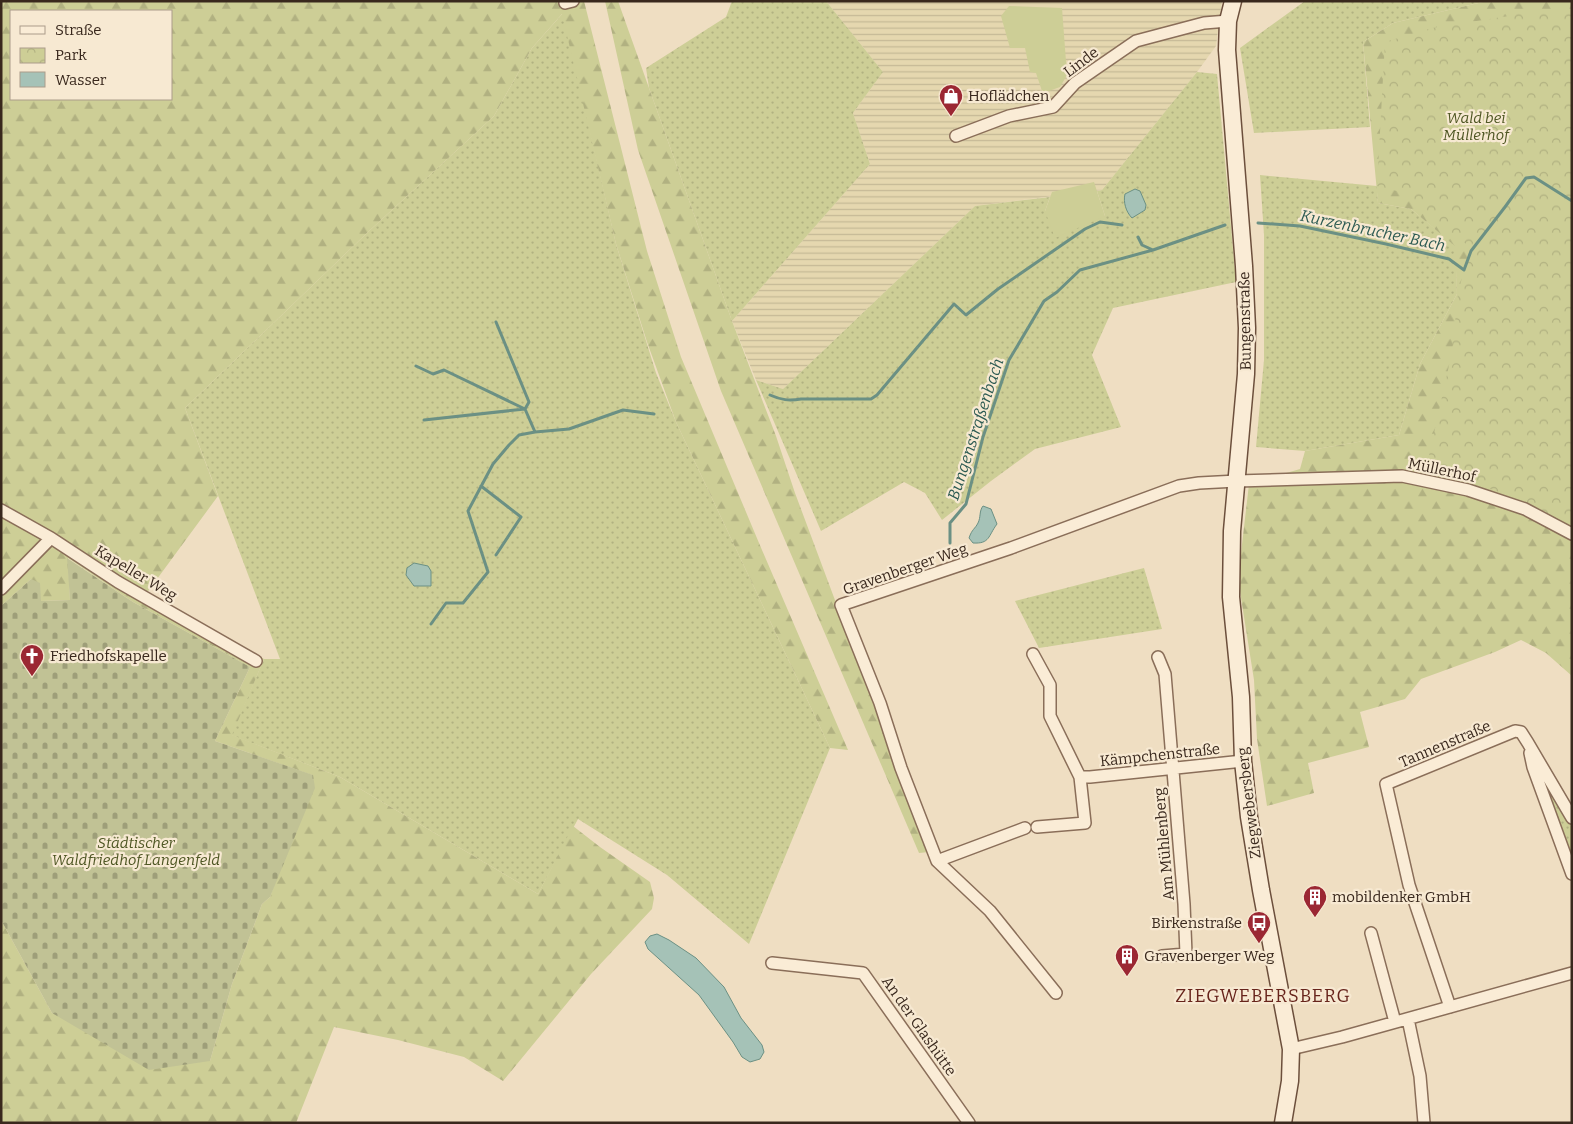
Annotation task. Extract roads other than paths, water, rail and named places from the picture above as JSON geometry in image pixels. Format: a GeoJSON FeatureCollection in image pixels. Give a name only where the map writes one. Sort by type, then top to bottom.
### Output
{"type":"FeatureCollection","features":[{"type":"Feature","properties":{"kind":"main road","name":"Bungenstraße"},"geometry":{"type":"LineString","coordinates":[[1233,1],[1228,20],[1227,50],[1247,328],[1246,374],[1237,481]]}},
{"type":"Feature","properties":{"kind":"main road","name":"Ziegwebersberg"},"geometry":{"type":"LineString","coordinates":[[1237,481],[1232,531],[1231,597],[1241,697],[1243,761],[1250,827],[1291,1049],[1290,1081],[1283,1123]]}},
{"type":"Feature","properties":{"kind":"street","name":"Linde"},"geometry":{"type":"LineString","coordinates":[[956,136],[1009,116],[1053,107],[1075,83],[1136,41],[1204,23],[1228,20]]}},
{"type":"Feature","properties":{"kind":"street","name":"Müllerhof"},"geometry":{"type":"LineString","coordinates":[[1237,481],[1402,476],[1468,490],[1525,508],[1572,534]]}},
{"type":"Feature","properties":{"kind":"street","name":"Gravenberger Weg"},"geometry":{"type":"LineString","coordinates":[[1056,994],[990,911],[937,861],[901,768],[880,703],[845,617],[842,605],[1011,548],[1179,486],[1237,481]]}},
{"type":"Feature","properties":{"kind":"street","name":"Kapeller Weg"},"geometry":{"type":"LineString","coordinates":[[1,510],[50,538],[118,582],[256,660]]}},
{"type":"Feature","properties":{"kind":"street"},"geometry":{"type":"LineString","coordinates":[[1,589],[50,538]]}},
{"type":"Feature","properties":{"kind":"street","name":"Kämpchenstraße"},"geometry":{"type":"LineString","coordinates":[[1033,654],[1050,685],[1050,716],[1080,777],[1085,823],[1038,827]]}},
{"type":"Feature","properties":{"kind":"street"},"geometry":{"type":"LineString","coordinates":[[1158,657],[1165,674],[1172,768]]}},
{"type":"Feature","properties":{"kind":"street","name":"Tannenstraße"},"geometry":{"type":"LineString","coordinates":[[1450,1007],[1409,885],[1386,784],[1516,730],[1521,732],[1528,743]]}},
{"type":"Feature","properties":{"kind":"street"},"geometry":{"type":"LineString","coordinates":[[1528,743],[1572,818]]}},
{"type":"Feature","properties":{"kind":"street"},"geometry":{"type":"LineString","coordinates":[[1528,743],[1533,767],[1572,874]]}},
{"type":"Feature","properties":{"kind":"street","name":"Kämpchenstraße"},"geometry":{"type":"LineString","coordinates":[[1080,777],[1090,778],[1243,761]]}},
{"type":"Feature","properties":{"kind":"street","name":"Am Mühlenberg"},"geometry":{"type":"LineString","coordinates":[[1162,956],[1186,954],[1184,904],[1172,768]]}},
{"type":"Feature","properties":{"kind":"street"},"geometry":{"type":"LineString","coordinates":[[937,861],[1025,828]]}},
{"type":"Feature","properties":{"kind":"street"},"geometry":{"type":"LineString","coordinates":[[1371,933],[1395,1022]]}},
{"type":"Feature","properties":{"kind":"street","name":"An der Glashütte"},"geometry":{"type":"LineString","coordinates":[[772,963],[863,974],[968,1123]]}},
{"type":"Feature","properties":{"kind":"street"},"geometry":{"type":"LineString","coordinates":[[1291,1049],[1342,1037],[1572,973]]}},
{"type":"Feature","properties":{"kind":"street"},"geometry":{"type":"LineString","coordinates":[[1408,1019],[1420,1076],[1424,1123]]}},
{"type":"Feature","properties":{"kind":"water"},"geometry":{"type":"Polygon","coordinates":[[[1135,189],[1140,191],[1146,205],[1145,210],[1132,218],[1127,210],[1124,197],[1125,194],[1135,189]]]}},
{"type":"Feature","properties":{"kind":"water"},"geometry":{"type":"Polygon","coordinates":[[[983,506],[991,509],[997,524],[986,541],[973,543],[969,538],[978,523],[983,506]]]}},
{"type":"Feature","properties":{"kind":"water"},"geometry":{"type":"Polygon","coordinates":[[[414,563],[428,566],[431,571],[431,586],[414,586],[406,575],[407,568],[414,563]]]}},
{"type":"Feature","properties":{"kind":"water"},"geometry":{"type":"Polygon","coordinates":[[[657,934],[696,958],[724,987],[741,1018],[762,1045],[764,1052],[760,1059],[750,1062],[742,1057],[699,995],[648,949],[645,942],[650,936],[657,934]]]}},
{"type":"Feature","properties":{"kind":"waterway","name":"Kurzenbrucher Bach"},"geometry":{"type":"LineString","coordinates":[[1258,223],[1300,226],[1386,244],[1449,259],[1464,270],[1471,251],[1526,178],[1534,177],[1572,201]]}},
{"type":"Feature","properties":{"kind":"waterway","name":"Kurzenbrucher Bach"},"geometry":{"type":"LineString","coordinates":[[770,395],[789,400],[871,399],[877,395],[954,304],[966,315],[998,289],[1085,229],[1100,222],[1122,225]]}},
{"type":"Feature","properties":{"kind":"waterway","name":"Kurzenbrucher Bach"},"geometry":{"type":"LineString","coordinates":[[1138,237],[1142,245],[1153,250],[1225,225]]}},
{"type":"Feature","properties":{"kind":"waterway","name":"Bungenstraßenbach"},"geometry":{"type":"LineString","coordinates":[[950,543],[950,523],[966,504],[983,437],[1009,360],[1044,301],[1057,292],[1080,270],[1153,250]]}},
{"type":"Feature","properties":{"kind":"waterway"},"geometry":{"type":"LineString","coordinates":[[424,420],[525,409],[529,402],[496,322]]}},
{"type":"Feature","properties":{"kind":"waterway"},"geometry":{"type":"LineString","coordinates":[[416,366],[433,374],[444,370],[525,409],[535,432]]}},
{"type":"Feature","properties":{"kind":"waterway","name":"Kurzenbrucher Bach"},"geometry":{"type":"LineString","coordinates":[[431,624],[446,603],[463,603],[488,572],[468,511],[493,464],[519,435],[569,429],[623,410],[654,414]]}},
{"type":"Feature","properties":{"kind":"waterway"},"geometry":{"type":"LineString","coordinates":[[481,486],[521,517],[496,555]]}},
{"type":"Feature","properties":{"kind":"place","name":"Hoflädchen"},"geometry":{"type":"Point","coordinates":[951,117]}},
{"type":"Feature","properties":{"kind":"place","name":"Friedhofskapelle"},"geometry":{"type":"Point","coordinates":[32,677]}},
{"type":"Feature","properties":{"kind":"place","name":"mobildenker GmbH"},"geometry":{"type":"Point","coordinates":[1315,918]}},
{"type":"Feature","properties":{"kind":"place","name":"Birkenstraße"},"geometry":{"type":"Point","coordinates":[1259,944]}},
{"type":"Feature","properties":{"kind":"place","name":"Gravenberger Weg"},"geometry":{"type":"Point","coordinates":[1127,977]}},
{"type":"Feature","properties":{"kind":"district","name":"ZIEGWEBERSBERG"},"geometry":{"type":"Point","coordinates":[1263,996]}},
{"type":"Feature","properties":{"kind":"park label","name":"Wald bei Müllerhof"},"geometry":{"type":"Point","coordinates":[1476,126]}},
{"type":"Feature","properties":{"kind":"park label","name":"Städtischer Waldfriedhof Langenfeld"},"geometry":{"type":"Point","coordinates":[136,852]}}]}
